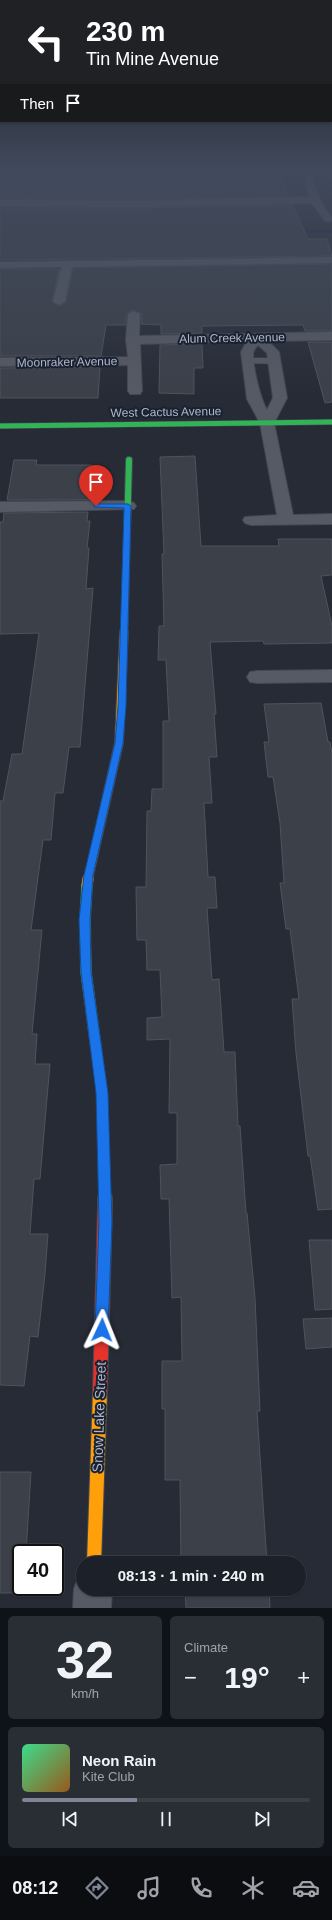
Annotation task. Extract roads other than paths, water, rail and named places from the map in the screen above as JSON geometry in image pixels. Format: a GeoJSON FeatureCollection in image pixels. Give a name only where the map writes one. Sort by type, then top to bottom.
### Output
{"type":"FeatureCollection","features":[{"type":"Feature","properties":{"kind":"street"},"geometry":{"type":"LineString","coordinates":[[0,265],[332,260]]}},
{"type":"Feature","properties":{"kind":"street"},"geometry":{"type":"LineString","coordinates":[[59,302],[67,264]]}},
{"type":"Feature","properties":{"kind":"street"},"geometry":{"type":"LineString","coordinates":[[134,314],[132,340],[135,361],[135,391]]}},
{"type":"Feature","properties":{"kind":"street","name":"Alum Creek Avenue"},"geometry":{"type":"LineString","coordinates":[[132,340],[332,336]]}},
{"type":"Feature","properties":{"kind":"street"},"geometry":{"type":"LineString","coordinates":[[267,423],[280,398],[273,352],[256,337],[247,352],[254,399],[267,423],[286,520]]}},
{"type":"Feature","properties":{"kind":"street","name":"Moonraker Avenue"},"geometry":{"type":"LineString","coordinates":[[0,362],[135,361]]}},
{"type":"Feature","properties":{"kind":"street","name":"West Cactus Avenue"},"geometry":{"type":"LineString","coordinates":[[0,426],[332,422]]}},
{"type":"Feature","properties":{"kind":"street","name":"Snow Lake Street"},"geometry":{"type":"LineString","coordinates":[[94,1556],[105,1222],[102,1093],[86,972],[84,920],[90,868],[119,743],[122,706],[129,460]]}},
{"type":"Feature","properties":{"kind":"street"},"geometry":{"type":"LineString","coordinates":[[0,507],[128,506]]}},
{"type":"Feature","properties":{"kind":"street"},"geometry":{"type":"LineString","coordinates":[[251,520],[332,519]]}},
{"type":"Feature","properties":{"kind":"street"},"geometry":{"type":"LineString","coordinates":[[257,676],[332,676]]}},
{"type":"Feature","properties":{"kind":"street"},"geometry":{"type":"LineString","coordinates":[[92,1608],[93,1596]]}},
{"type":"Feature","properties":{"kind":"lane"},"geometry":{"type":"LineString","coordinates":[[248,361],[274,361]]}}]}
